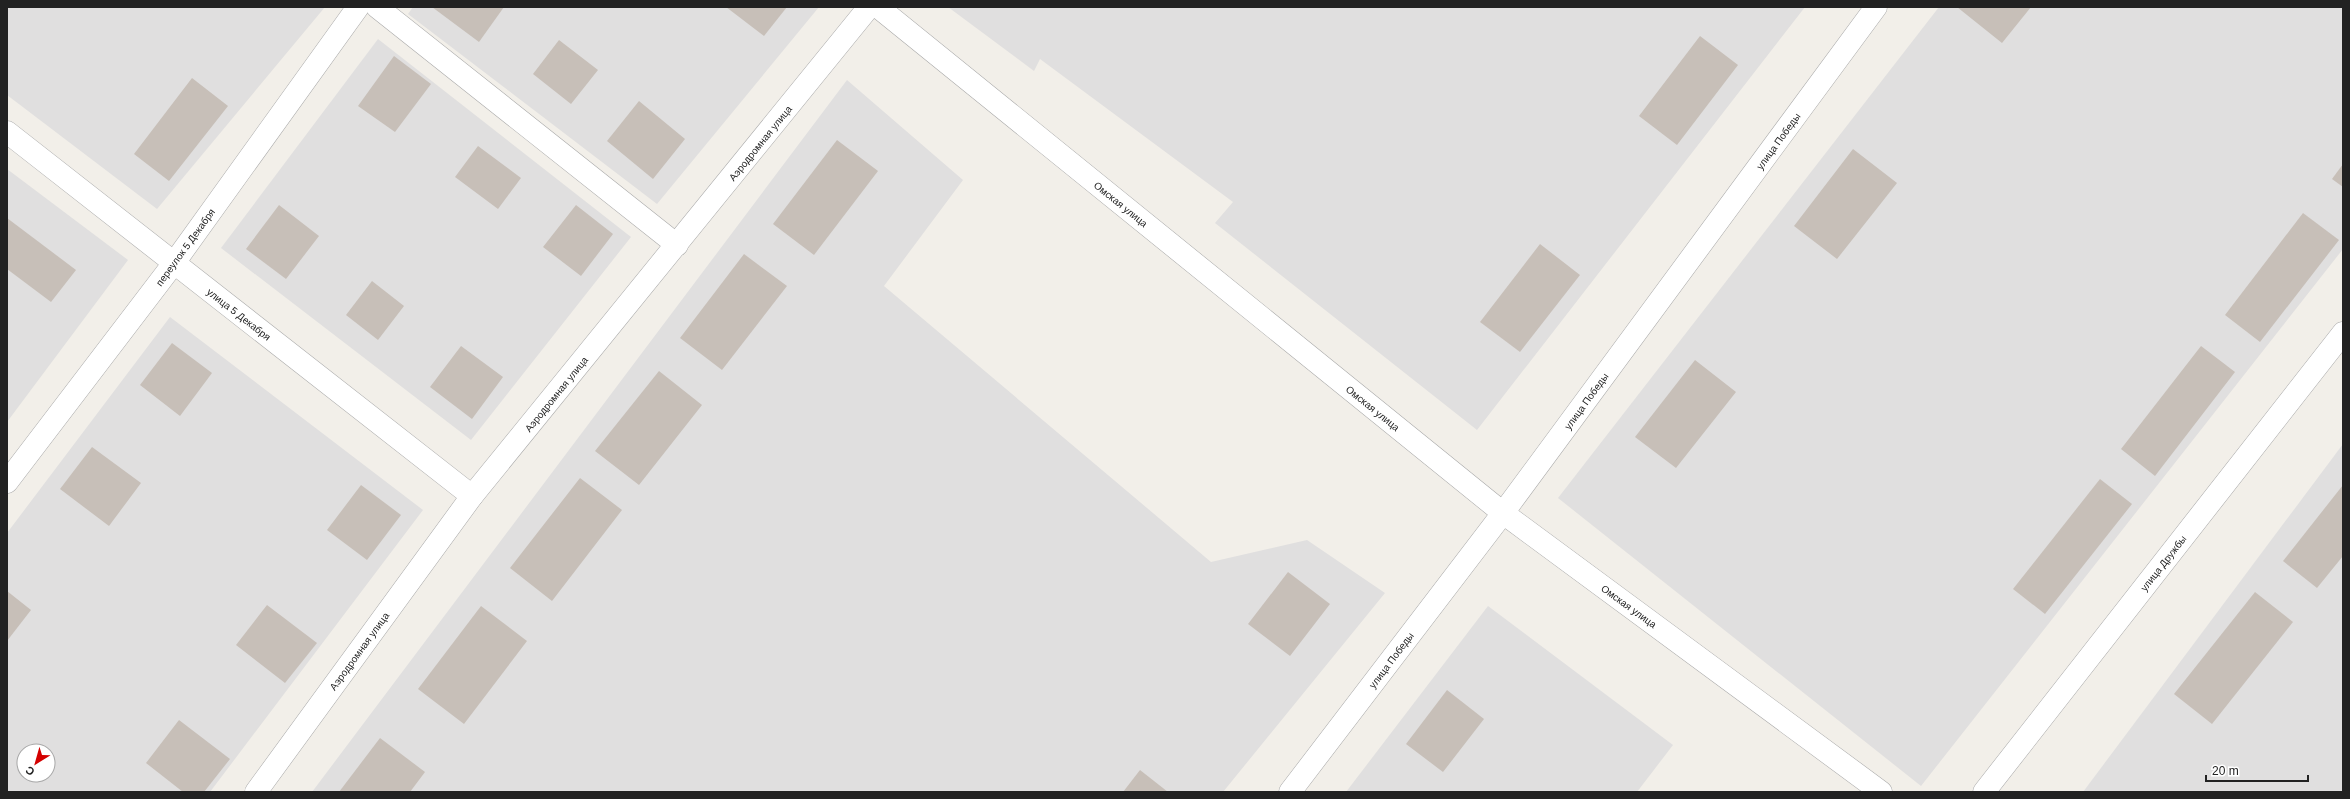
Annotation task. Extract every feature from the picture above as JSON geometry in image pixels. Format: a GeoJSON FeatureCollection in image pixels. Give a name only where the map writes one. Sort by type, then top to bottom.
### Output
{"type":"FeatureCollection","features":[{"type":"Feature","properties":{"kind":"street","name":"переулок 5 Декабря"},"geometry":{"type":"LineString","coordinates":[[7,482],[174,263],[358,7]]}},
{"type":"Feature","properties":{"kind":"street"},"geometry":{"type":"LineString","coordinates":[[377,7],[677,245]]}},
{"type":"Feature","properties":{"kind":"street","name":"Аэродромная улица"},"geometry":{"type":"LineString","coordinates":[[256,792],[472,496],[869,7]]}},
{"type":"Feature","properties":{"kind":"street","name":"Омская улица"},"geometry":{"type":"LineString","coordinates":[[878,7],[1503,513],[1881,792]]}},
{"type":"Feature","properties":{"kind":"street","name":"улица Победы"},"geometry":{"type":"LineString","coordinates":[[1290,792],[1503,513],[1876,7]]}},
{"type":"Feature","properties":{"kind":"street","name":"улица 5 Декабря"},"geometry":{"type":"LineString","coordinates":[[7,132],[472,496]]}},
{"type":"Feature","properties":{"kind":"street","name":"улица Дружбы"},"geometry":{"type":"LineString","coordinates":[[1984,792],[2343,333]]}},
{"type":"Feature","properties":{"kind":"shaded area"},"geometry":{"type":"Polygon","coordinates":[[[7,7],[325,7],[157,209],[7,95],[7,7]]]}},
{"type":"Feature","properties":{"kind":"shaded area"},"geometry":{"type":"Polygon","coordinates":[[[413,7],[819,7],[657,204],[408,14],[413,7]]]}},
{"type":"Feature","properties":{"kind":"shaded area"},"geometry":{"type":"Polygon","coordinates":[[[948,7],[1805,7],[1477,430],[1215,223],[1233,202],[1040,59],[1034,71],[948,7]]]}},
{"type":"Feature","properties":{"kind":"shaded area"},"geometry":{"type":"Polygon","coordinates":[[[1939,7],[2343,7],[2343,249],[1921,786],[1558,498],[1939,7]]]}},
{"type":"Feature","properties":{"kind":"shaded area"},"geometry":{"type":"Polygon","coordinates":[[[378,39],[631,237],[471,440],[221,248],[378,39]]]}},
{"type":"Feature","properties":{"kind":"shaded area"},"geometry":{"type":"Polygon","coordinates":[[[847,80],[963,180],[884,286],[1211,562],[1307,540],[1385,593],[1223,792],[312,792],[847,80]]]}},
{"type":"Feature","properties":{"kind":"shaded area"},"geometry":{"type":"Polygon","coordinates":[[[7,169],[128,260],[7,422],[7,169]]]}},
{"type":"Feature","properties":{"kind":"shaded area"},"geometry":{"type":"Polygon","coordinates":[[[170,317],[423,510],[210,792],[7,792],[7,533],[170,317]]]}},
{"type":"Feature","properties":{"kind":"shaded area"},"geometry":{"type":"Polygon","coordinates":[[[2343,444],[2343,792],[2083,792],[2343,444]]]}},
{"type":"Feature","properties":{"kind":"shaded area"},"geometry":{"type":"Polygon","coordinates":[[[1488,606],[1673,745],[1637,792],[1346,792],[1488,606]]]}},
{"type":"Feature","properties":{"kind":"building"},"geometry":{"type":"Polygon","coordinates":[[[432,7],[504,7],[479,42],[432,7]]]}},
{"type":"Feature","properties":{"kind":"building"},"geometry":{"type":"Polygon","coordinates":[[[726,7],[787,7],[764,36],[726,7]]]}},
{"type":"Feature","properties":{"kind":"building"},"geometry":{"type":"Polygon","coordinates":[[[1957,7],[2031,7],[2002,43],[1957,7]]]}},
{"type":"Feature","properties":{"kind":"building"},"geometry":{"type":"Polygon","coordinates":[[[1700,36],[1738,65],[1677,145],[1639,116],[1700,36]]]}},
{"type":"Feature","properties":{"kind":"building"},"geometry":{"type":"Polygon","coordinates":[[[559,40],[598,70],[571,104],[533,74],[559,40]]]}},
{"type":"Feature","properties":{"kind":"building"},"geometry":{"type":"Polygon","coordinates":[[[394,56],[431,84],[395,132],[358,106],[394,56]]]}},
{"type":"Feature","properties":{"kind":"building"},"geometry":{"type":"Polygon","coordinates":[[[192,78],[228,106],[169,181],[134,154],[192,78]]]}},
{"type":"Feature","properties":{"kind":"building"},"geometry":{"type":"Polygon","coordinates":[[[639,101],[685,139],[653,179],[607,141],[639,101]]]}},
{"type":"Feature","properties":{"kind":"building"},"geometry":{"type":"Polygon","coordinates":[[[837,140],[878,171],[814,255],[773,224],[837,140]]]}},
{"type":"Feature","properties":{"kind":"building"},"geometry":{"type":"Polygon","coordinates":[[[478,146],[521,178],[498,209],[455,177],[478,146]]]}},
{"type":"Feature","properties":{"kind":"building"},"geometry":{"type":"Polygon","coordinates":[[[1853,149],[1897,183],[1837,259],[1794,226],[1853,149]]]}},
{"type":"Feature","properties":{"kind":"building"},"geometry":{"type":"Polygon","coordinates":[[[2343,164],[2343,187],[2332,179],[2343,164]]]}},
{"type":"Feature","properties":{"kind":"building"},"geometry":{"type":"Polygon","coordinates":[[[279,205],[319,236],[286,279],[246,249],[279,205]]]}},
{"type":"Feature","properties":{"kind":"building"},"geometry":{"type":"Polygon","coordinates":[[[576,205],[613,234],[581,276],[543,247],[576,205]]]}},
{"type":"Feature","properties":{"kind":"building"},"geometry":{"type":"Polygon","coordinates":[[[2303,213],[2339,240],[2260,342],[2225,315],[2303,213]]]}},
{"type":"Feature","properties":{"kind":"building"},"geometry":{"type":"Polygon","coordinates":[[[7,218],[76,270],[51,302],[7,269],[7,218]]]}},
{"type":"Feature","properties":{"kind":"building"},"geometry":{"type":"Polygon","coordinates":[[[1540,244],[1580,275],[1520,352],[1480,322],[1540,244]]]}},
{"type":"Feature","properties":{"kind":"building"},"geometry":{"type":"Polygon","coordinates":[[[744,254],[787,286],[722,370],[680,338],[744,254]]]}},
{"type":"Feature","properties":{"kind":"building"},"geometry":{"type":"Polygon","coordinates":[[[372,281],[404,306],[378,340],[346,315],[372,281]]]}},
{"type":"Feature","properties":{"kind":"building"},"geometry":{"type":"Polygon","coordinates":[[[172,343],[212,373],[180,416],[140,385],[172,343]]]}},
{"type":"Feature","properties":{"kind":"building"},"geometry":{"type":"Polygon","coordinates":[[[461,346],[503,377],[472,419],[430,387],[461,346]]]}},
{"type":"Feature","properties":{"kind":"building"},"geometry":{"type":"Polygon","coordinates":[[[2201,346],[2235,372],[2155,476],[2121,449],[2201,346]]]}},
{"type":"Feature","properties":{"kind":"building"},"geometry":{"type":"Polygon","coordinates":[[[1695,360],[1736,392],[1676,468],[1635,437],[1695,360]]]}},
{"type":"Feature","properties":{"kind":"building"},"geometry":{"type":"Polygon","coordinates":[[[659,371],[702,405],[639,485],[595,451],[659,371]]]}},
{"type":"Feature","properties":{"kind":"building"},"geometry":{"type":"Polygon","coordinates":[[[92,447],[141,483],[109,526],[60,489],[92,447]]]}},
{"type":"Feature","properties":{"kind":"building"},"geometry":{"type":"Polygon","coordinates":[[[580,478],[622,510],[552,601],[510,568],[580,478]]]}},
{"type":"Feature","properties":{"kind":"building"},"geometry":{"type":"Polygon","coordinates":[[[2100,479],[2132,504],[2045,614],[2013,589],[2100,479]]]}},
{"type":"Feature","properties":{"kind":"building"},"geometry":{"type":"Polygon","coordinates":[[[361,485],[401,515],[367,560],[327,530],[361,485]]]}},
{"type":"Feature","properties":{"kind":"building"},"geometry":{"type":"Polygon","coordinates":[[[2343,485],[2343,556],[2317,588],[2283,561],[2343,485]]]}},
{"type":"Feature","properties":{"kind":"building"},"geometry":{"type":"Polygon","coordinates":[[[1288,572],[1330,604],[1290,656],[1248,624],[1288,572]]]}},
{"type":"Feature","properties":{"kind":"building"},"geometry":{"type":"Polygon","coordinates":[[[7,591],[31,610],[7,641],[7,591]]]}},
{"type":"Feature","properties":{"kind":"building"},"geometry":{"type":"Polygon","coordinates":[[[2255,592],[2293,622],[2212,724],[2174,694],[2255,592]]]}},
{"type":"Feature","properties":{"kind":"building"},"geometry":{"type":"Polygon","coordinates":[[[267,605],[317,643],[285,683],[236,645],[267,605]]]}},
{"type":"Feature","properties":{"kind":"building"},"geometry":{"type":"Polygon","coordinates":[[[481,606],[527,641],[464,724],[418,689],[481,606]]]}},
{"type":"Feature","properties":{"kind":"building"},"geometry":{"type":"Polygon","coordinates":[[[1447,690],[1484,719],[1443,772],[1406,744],[1447,690]]]}},
{"type":"Feature","properties":{"kind":"building"},"geometry":{"type":"Polygon","coordinates":[[[179,720],[230,759],[204,792],[183,792],[146,763],[179,720]]]}},
{"type":"Feature","properties":{"kind":"building"},"geometry":{"type":"Polygon","coordinates":[[[380,738],[425,772],[410,792],[339,792],[380,738]]]}},
{"type":"Feature","properties":{"kind":"building"},"geometry":{"type":"Polygon","coordinates":[[[1140,770],[1168,792],[1123,792],[1140,770]]]}}]}
